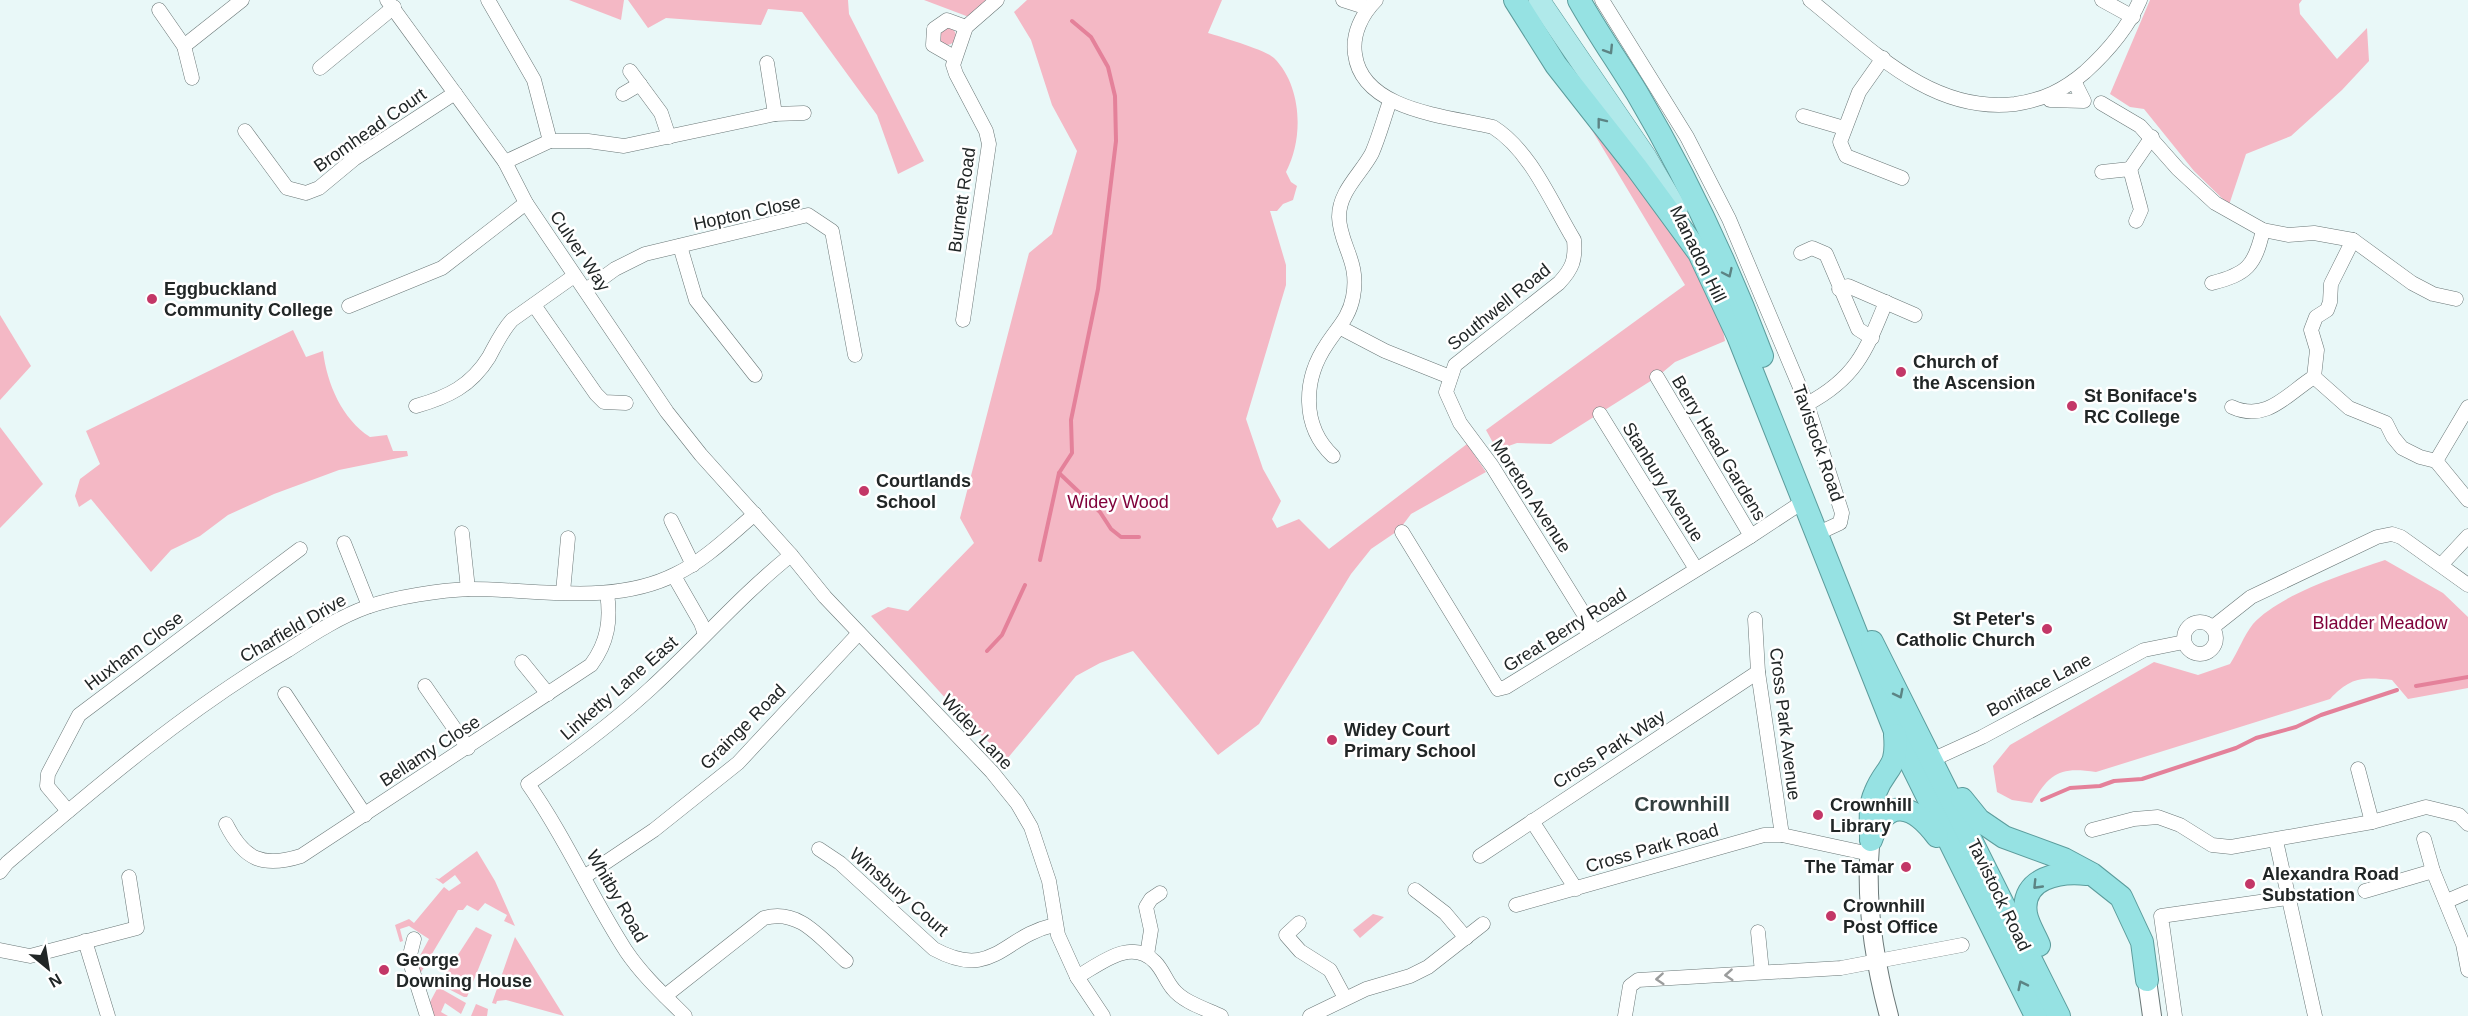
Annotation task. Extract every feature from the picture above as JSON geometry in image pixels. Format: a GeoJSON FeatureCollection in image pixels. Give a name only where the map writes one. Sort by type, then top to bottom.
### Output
{"type":"FeatureCollection","features":[{"type":"Feature","properties":{"kind":"highway"},"geometry":{"type":"LineString","coordinates":[[1515,0],[1556,65],[1636,166],[1699,253]]}},
{"type":"Feature","properties":{"kind":"highway"},"geometry":{"type":"LineString","coordinates":[[1579,0],[1637,93],[1683,176],[1703,219]]}},
{"type":"Feature","properties":{"kind":"highway","name":"Manadon Hill"},"geometry":{"type":"LineString","coordinates":[[1703,219],[1753,333],[1820,530]]}},
{"type":"Feature","properties":{"kind":"highway","name":"Manadon Hill"},"geometry":{"type":"LineString","coordinates":[[1699,253],[1738,336],[1804,501],[1820,530]]}},
{"type":"Feature","properties":{"kind":"highway","name":"Tavistock Road"},"geometry":{"type":"LineString","coordinates":[[1820,530],[1857,640],[1895,730],[1927,764],[1966,874],[2036,1016]]}},
{"type":"Feature","properties":{"kind":"highway","name":"Tavistock Road"},"geometry":{"type":"LineString","coordinates":[[1820,530],[1927,764],[2059,1016]]}},
{"type":"Feature","properties":{"kind":"highway"},"geometry":{"type":"LineString","coordinates":[[1870,847],[1871,809],[1875,792],[1897,755],[1895,730]]}},
{"type":"Feature","properties":{"kind":"highway"},"geometry":{"type":"LineString","coordinates":[[1927,764],[1947,775],[1979,820],[2004,837],[2043,850],[2092,874],[2121,897],[2142,942],[2147,980]]}},
{"type":"Feature","properties":{"kind":"highway"},"geometry":{"type":"LineString","coordinates":[[1870,847],[1879,820],[1891,811],[1909,810],[1924,818],[1966,874]]}},
{"type":"Feature","properties":{"kind":"highway"},"geometry":{"type":"LineString","coordinates":[[2072,1016],[2031,926],[2026,906],[2029,895],[2042,879],[2060,873],[2092,874]]}},
{"type":"Feature","properties":{"kind":"main road","name":"Manadon Hill"},"geometry":{"type":"LineString","coordinates":[[1539,0],[1646,157],[1699,253]]}},
{"type":"Feature","properties":{"kind":"main road","name":"Manadon Hill"},"geometry":{"type":"LineString","coordinates":[[1554,0],[1703,219]]}},
{"type":"Feature","properties":{"kind":"main road"},"geometry":{"type":"LineString","coordinates":[[1870,847],[1868,878],[1876,962],[1889,1016]]}},
{"type":"Feature","properties":{"kind":"main road"},"geometry":{"type":"LineString","coordinates":[[2147,980],[2152,1016]]}},
{"type":"Feature","properties":{"kind":"street"},"geometry":{"type":"LineString","coordinates":[[184,46],[242,0]]}},
{"type":"Feature","properties":{"kind":"street"},"geometry":{"type":"LineString","coordinates":[[966,27],[947,20],[934,29],[933,45],[954,57],[966,27],[998,0]]}},
{"type":"Feature","properties":{"kind":"street"},"geometry":{"type":"LineString","coordinates":[[1343,0],[1372,4]]}},
{"type":"Feature","properties":{"kind":"street","name":"Tavistock Road"},"geometry":{"type":"LineString","coordinates":[[1602,0],[1687,137],[1729,219],[1807,404],[1842,513],[1840,523],[1820,530]]}},
{"type":"Feature","properties":{"kind":"street"},"geometry":{"type":"LineString","coordinates":[[1810,0],[1883,58],[1928,89],[1967,102],[1993,106],[2048,97],[2074,81],[2100,58],[2133,17],[2140,0]]}},
{"type":"Feature","properties":{"kind":"street"},"geometry":{"type":"LineString","coordinates":[[2102,0],[2133,17]]}},
{"type":"Feature","properties":{"kind":"street"},"geometry":{"type":"LineString","coordinates":[[490,1],[534,80],[550,141]]}},
{"type":"Feature","properties":{"kind":"street"},"geometry":{"type":"LineString","coordinates":[[320,68],[391,4]]}},
{"type":"Feature","properties":{"kind":"street","name":"Culver Way"},"geometry":{"type":"LineString","coordinates":[[391,4],[505,162],[526,204],[667,412],[701,455],[755,514]]}},
{"type":"Feature","properties":{"kind":"street","name":"Southwell Road"},"geometry":{"type":"LineString","coordinates":[[1372,4],[1357,29],[1354,48],[1356,64],[1372,90],[1390,101],[1493,127],[1508,136],[1574,240],[1576,257],[1570,270],[1559,283],[1471,350],[1455,365],[1450,377]]}},
{"type":"Feature","properties":{"kind":"street"},"geometry":{"type":"LineString","coordinates":[[159,10],[184,46],[192,78]]}},
{"type":"Feature","properties":{"kind":"street","name":"Burnett Road"},"geometry":{"type":"LineString","coordinates":[[954,57],[956,74],[986,131],[989,144],[968,314]]}},
{"type":"Feature","properties":{"kind":"street"},"geometry":{"type":"LineString","coordinates":[[1883,58],[1859,92],[1840,142],[1846,156],[1902,178]]}},
{"type":"Feature","properties":{"kind":"street"},"geometry":{"type":"LineString","coordinates":[[767,63],[775,114]]}},
{"type":"Feature","properties":{"kind":"street"},"geometry":{"type":"LineString","coordinates":[[630,71],[661,113],[669,137]]}},
{"type":"Feature","properties":{"kind":"street"},"geometry":{"type":"LineString","coordinates":[[2048,97],[2050,100],[2084,101],[2074,81]]}},
{"type":"Feature","properties":{"kind":"street"},"geometry":{"type":"LineString","coordinates":[[623,94],[639,84]]}},
{"type":"Feature","properties":{"kind":"street","name":"Bromhead Court"},"geometry":{"type":"LineString","coordinates":[[246,131],[259,140],[286,188],[306,193],[319,188],[354,159],[455,93]]}},
{"type":"Feature","properties":{"kind":"street"},"geometry":{"type":"LineString","coordinates":[[1333,456],[1321,444],[1314,431],[1308,412],[1309,393],[1318,359],[1349,315],[1355,272],[1339,216],[1348,188],[1372,152],[1390,101]]}},
{"type":"Feature","properties":{"kind":"street"},"geometry":{"type":"LineString","coordinates":[[2101,103],[2127,116],[2152,137],[2178,170],[2215,203],[2263,230],[2288,236],[2314,233],[2353,240],[2412,283],[2433,294],[2456,299]]}},
{"type":"Feature","properties":{"kind":"street"},"geometry":{"type":"LineString","coordinates":[[505,162],[550,141],[588,141],[624,146],[775,114],[804,113]]}},
{"type":"Feature","properties":{"kind":"street"},"geometry":{"type":"LineString","coordinates":[[1803,116],[1844,128]]}},
{"type":"Feature","properties":{"kind":"street"},"geometry":{"type":"LineString","coordinates":[[2136,221],[2141,210],[2130,170],[2152,137]]}},
{"type":"Feature","properties":{"kind":"street"},"geometry":{"type":"LineString","coordinates":[[2102,172],[2130,170]]}},
{"type":"Feature","properties":{"kind":"street"},"geometry":{"type":"LineString","coordinates":[[349,306],[442,268],[526,204]]}},
{"type":"Feature","properties":{"kind":"street","name":"Hopton Close"},"geometry":{"type":"LineString","coordinates":[[586,291],[615,269],[645,254],[808,215],[832,231],[855,355]]}},
{"type":"Feature","properties":{"kind":"street"},"geometry":{"type":"LineString","coordinates":[[2212,283],[2232,278],[2250,267],[2258,251],[2263,230]]}},
{"type":"Feature","properties":{"kind":"street"},"geometry":{"type":"LineString","coordinates":[[2314,377],[2317,350],[2311,330],[2316,317],[2327,310],[2331,302],[2331,284],[2353,240]]}},
{"type":"Feature","properties":{"kind":"street"},"geometry":{"type":"LineString","coordinates":[[680,246],[696,300],[745,372]]}},
{"type":"Feature","properties":{"kind":"street"},"geometry":{"type":"LineString","coordinates":[[1801,253],[1812,248],[1826,254],[1858,329],[1872,338]]}},
{"type":"Feature","properties":{"kind":"street"},"geometry":{"type":"LineString","coordinates":[[416,406],[444,398],[461,389],[487,360],[504,329],[574,276]]}},
{"type":"Feature","properties":{"kind":"street"},"geometry":{"type":"LineString","coordinates":[[1839,289],[1848,286],[1915,315]]}},
{"type":"Feature","properties":{"kind":"street"},"geometry":{"type":"LineString","coordinates":[[1807,404],[1846,378],[1861,360],[1886,302]]}},
{"type":"Feature","properties":{"kind":"street"},"geometry":{"type":"LineString","coordinates":[[534,305],[596,394],[604,402],[626,403]]}},
{"type":"Feature","properties":{"kind":"street"},"geometry":{"type":"LineString","coordinates":[[1341,328],[1385,351],[1450,377]]}},
{"type":"Feature","properties":{"kind":"street","name":"Moreton Avenue"},"geometry":{"type":"LineString","coordinates":[[1450,377],[1446,392],[1456,415],[1492,466],[1595,632]]}},
{"type":"Feature","properties":{"kind":"street","name":"Berry Head Gardens"},"geometry":{"type":"LineString","coordinates":[[1657,377],[1751,536]]}},
{"type":"Feature","properties":{"kind":"street"},"geometry":{"type":"LineString","coordinates":[[2232,407],[2247,411],[2266,409],[2283,402],[2298,387],[2314,377]]}},
{"type":"Feature","properties":{"kind":"street"},"geometry":{"type":"LineString","coordinates":[[2314,377],[2349,408],[2386,423],[2392,437],[2402,448],[2420,457],[2436,461],[2468,500]]}},
{"type":"Feature","properties":{"kind":"street"},"geometry":{"type":"LineString","coordinates":[[2436,461],[2468,407]]}},
{"type":"Feature","properties":{"kind":"street","name":"Stanbury Avenue"},"geometry":{"type":"LineString","coordinates":[[1600,414],[1696,569]]}},
{"type":"Feature","properties":{"kind":"street","name":"Great Berry Road"},"geometry":{"type":"LineString","coordinates":[[1402,532],[1498,688],[1506,687],[1804,501]]}},
{"type":"Feature","properties":{"kind":"street","name":"Widey Lane"},"geometry":{"type":"LineString","coordinates":[[755,514],[860,633],[992,772],[1017,802],[1031,827],[1049,881],[1054,925],[1077,977],[1103,1016]]}},
{"type":"Feature","properties":{"kind":"street","name":"Charfield Drive"},"geometry":{"type":"LineString","coordinates":[[0,872],[161,735],[246,674],[339,619],[369,606],[468,590],[607,592],[645,586],[674,576],[693,565],[755,514]]}},
{"type":"Feature","properties":{"kind":"street"},"geometry":{"type":"LineString","coordinates":[[671,520],[693,565]]}},
{"type":"Feature","properties":{"kind":"street"},"geometry":{"type":"LineString","coordinates":[[462,533],[468,590]]}},
{"type":"Feature","properties":{"kind":"street"},"geometry":{"type":"LineString","coordinates":[[2213,627],[2234,608],[2251,597],[2377,537],[2392,534],[2401,537],[2442,564],[2468,585]]}},
{"type":"Feature","properties":{"kind":"street"},"geometry":{"type":"LineString","coordinates":[[2442,564],[2468,536]]}},
{"type":"Feature","properties":{"kind":"street"},"geometry":{"type":"LineString","coordinates":[[563,592],[568,538]]}},
{"type":"Feature","properties":{"kind":"street"},"geometry":{"type":"LineString","coordinates":[[345,543],[369,606]]}},
{"type":"Feature","properties":{"kind":"street","name":"Huxham Close"},"geometry":{"type":"LineString","coordinates":[[68,812],[47,786],[48,774],[79,715],[300,549]]}},
{"type":"Feature","properties":{"kind":"street"},"geometry":{"type":"LineString","coordinates":[[705,634],[749,589],[791,555]]}},
{"type":"Feature","properties":{"kind":"street","name":"Linketty Lane East"},"geometry":{"type":"LineString","coordinates":[[528,784],[619,716],[705,634],[674,576]]}},
{"type":"Feature","properties":{"kind":"street","name":"Bellamy Close"},"geometry":{"type":"LineString","coordinates":[[226,825],[243,851],[270,863],[301,856],[591,665],[607,638],[609,610],[607,592]]}},
{"type":"Feature","properties":{"kind":"street","name":"Cross Park Avenue"},"geometry":{"type":"LineString","coordinates":[[1755,619],[1758,672],[1782,835]]}},
{"type":"Feature","properties":{"kind":"street"},"geometry":{"type":"LineString","coordinates":[[2206,622],[2213,627],[2216,640],[2213,648],[2206,654],[2193,653],[2184,642],[2184,634],[2192,623],[2206,622]]}},
{"type":"Feature","properties":{"kind":"street","name":"Grainge Road"},"geometry":{"type":"LineString","coordinates":[[584,877],[654,830],[738,763],[860,633]]}},
{"type":"Feature","properties":{"kind":"street","name":"Boniface Lane"},"geometry":{"type":"LineString","coordinates":[[1927,764],[2144,650],[2184,642]]}},
{"type":"Feature","properties":{"kind":"street"},"geometry":{"type":"LineString","coordinates":[[522,663],[548,694]]}},
{"type":"Feature","properties":{"kind":"street","name":"Cross Park Way"},"geometry":{"type":"LineString","coordinates":[[1480,856],[1758,672]]}},
{"type":"Feature","properties":{"kind":"street"},"geometry":{"type":"LineString","coordinates":[[425,686],[468,748]]}},
{"type":"Feature","properties":{"kind":"street"},"geometry":{"type":"LineString","coordinates":[[285,694],[365,815]]}},
{"type":"Feature","properties":{"kind":"street"},"geometry":{"type":"LineString","coordinates":[[2358,769],[2372,822]]}},
{"type":"Feature","properties":{"kind":"street","name":"Whitby Road"},"geometry":{"type":"LineString","coordinates":[[528,784],[555,822],[626,950],[644,975],[685,1016]]}},
{"type":"Feature","properties":{"kind":"street"},"geometry":{"type":"LineString","coordinates":[[2092,830],[2158,816],[2180,825],[2212,845],[2231,847],[2276,841],[2372,822],[2426,807],[2459,815],[2468,824]]}},
{"type":"Feature","properties":{"kind":"street"},"geometry":{"type":"LineString","coordinates":[[1532,821],[1576,889]]}},
{"type":"Feature","properties":{"kind":"street","name":"Cross Park Road"},"geometry":{"type":"LineString","coordinates":[[1516,905],[1764,835],[1782,835],[1870,847]]}},
{"type":"Feature","properties":{"kind":"street"},"geometry":{"type":"LineString","coordinates":[[2424,839],[2433,871],[2463,944],[2468,970]]}},
{"type":"Feature","properties":{"kind":"street"},"geometry":{"type":"LineString","coordinates":[[2276,841],[2315,1016]]}},
{"type":"Feature","properties":{"kind":"street","name":"Winsbury Court"},"geometry":{"type":"LineString","coordinates":[[819,849],[840,863],[934,948],[949,957],[976,962],[1041,928],[1054,925]]}},
{"type":"Feature","properties":{"kind":"street"},"geometry":{"type":"LineString","coordinates":[[2365,891],[2433,871]]}},
{"type":"Feature","properties":{"kind":"street"},"geometry":{"type":"LineString","coordinates":[[0,950],[30,956],[136,928],[129,877]]}},
{"type":"Feature","properties":{"kind":"street"},"geometry":{"type":"LineString","coordinates":[[1415,890],[1445,913],[1466,938]]}},
{"type":"Feature","properties":{"kind":"street"},"geometry":{"type":"LineString","coordinates":[[2447,901],[2468,892]]}},
{"type":"Feature","properties":{"kind":"street"},"geometry":{"type":"LineString","coordinates":[[1147,955],[1151,930],[1140,904],[1160,893]]}},
{"type":"Feature","properties":{"kind":"street"},"geometry":{"type":"LineString","coordinates":[[2175,1016],[2160,916],[2288,898]]}},
{"type":"Feature","properties":{"kind":"street"},"geometry":{"type":"LineString","coordinates":[[665,996],[764,918],[778,914],[797,919],[846,961]]}},
{"type":"Feature","properties":{"kind":"street"},"geometry":{"type":"LineString","coordinates":[[1299,923],[1286,935],[1300,951],[1330,970],[1345,998]]}},
{"type":"Feature","properties":{"kind":"street"},"geometry":{"type":"LineString","coordinates":[[1310,1016],[1366,989],[1410,976],[1428,967],[1484,924]]}},
{"type":"Feature","properties":{"kind":"street"},"geometry":{"type":"LineString","coordinates":[[1758,932],[1762,972]]}},
{"type":"Feature","properties":{"kind":"street"},"geometry":{"type":"LineString","coordinates":[[414,939],[408,959],[427,1016]]}},
{"type":"Feature","properties":{"kind":"street"},"geometry":{"type":"LineString","coordinates":[[85,941],[108,1016]]}},
{"type":"Feature","properties":{"kind":"street"},"geometry":{"type":"LineString","coordinates":[[1625,1016],[1630,986],[1638,980],[1841,968],[1962,945]]}},
{"type":"Feature","properties":{"kind":"street"},"geometry":{"type":"LineString","coordinates":[[1077,977],[1121,952],[1147,955],[1177,993],[1215,1015]]}},
{"type":"Feature","properties":{"kind":"green space"},"geometry":{"type":"Polygon","coordinates":[[[569,0],[624,0],[621,20],[569,0]]]}},
{"type":"Feature","properties":{"kind":"green space"},"geometry":{"type":"Polygon","coordinates":[[[628,0],[848,0],[849,14],[924,161],[898,174],[877,115],[802,12],[768,9],[761,25],[666,18],[648,28],[628,0]]]}},
{"type":"Feature","properties":{"kind":"green space"},"geometry":{"type":"Polygon","coordinates":[[[924,0],[989,0],[969,17],[924,0]]]}},
{"type":"Feature","properties":{"kind":"green space","name":"Widey Wood"},"geometry":{"type":"Polygon","coordinates":[[[1027,0],[1222,0],[1208,33],[1262,51],[1274,58],[1290,83],[1295,97],[1297,128],[1296,144],[1286,172],[1291,182],[1297,186],[1293,200],[1283,204],[1277,211],[1270,211],[1286,265],[1286,285],[1246,419],[1263,469],[1281,501],[1272,519],[1277,528],[1299,519],[1329,549],[1467,444],[1486,472],[1411,514],[1399,530],[1371,549],[1351,574],[1259,724],[1218,755],[1133,651],[1100,663],[1076,676],[1007,759],[967,722],[871,616],[888,607],[908,611],[974,543],[960,518],[1029,253],[1052,234],[1077,151],[1052,105],[1031,40],[1014,12],[1027,0]]]}},
{"type":"Feature","properties":{"kind":"green space"},"geometry":{"type":"Polygon","coordinates":[[[2150,0],[2302,0],[2299,4],[2300,14],[2337,59],[2367,28],[2369,61],[2342,90],[2291,136],[2246,154],[2229,205],[2194,171],[2144,109],[2130,107],[2110,94],[2150,0]]]}},
{"type":"Feature","properties":{"kind":"green space"},"geometry":{"type":"Polygon","coordinates":[[[947,27],[953,30],[956,36],[953,42],[947,45],[941,42],[938,36],[941,30],[947,27]]]}},
{"type":"Feature","properties":{"kind":"green space"},"geometry":{"type":"Polygon","coordinates":[[[1584,117],[1673,226],[1721,320],[1725,341],[1675,362],[1657,377],[1551,444],[1517,443],[1497,450],[1486,430],[1685,285],[1584,117]]]}},
{"type":"Feature","properties":{"kind":"green space"},"geometry":{"type":"Polygon","coordinates":[[[0,315],[31,366],[0,400],[0,315]]]}},
{"type":"Feature","properties":{"kind":"green space"},"geometry":{"type":"Polygon","coordinates":[[[293,330],[306,357],[323,351],[332,388],[351,421],[370,437],[387,435],[393,451],[407,451],[408,456],[339,470],[274,494],[228,515],[200,536],[171,550],[151,572],[91,499],[79,507],[75,496],[80,479],[100,464],[86,431],[293,330]]]}},
{"type":"Feature","properties":{"kind":"green space"},"geometry":{"type":"Polygon","coordinates":[[[0,427],[43,484],[0,528],[0,427]]]}},
{"type":"Feature","properties":{"kind":"green space","name":"Bladder Meadow"},"geometry":{"type":"Polygon","coordinates":[[[2385,560],[2443,593],[2468,617],[2468,688],[2408,699],[2392,680],[2358,680],[2344,686],[2330,699],[2096,772],[2065,771],[2051,778],[2032,803],[2012,800],[1997,792],[1993,766],[2010,745],[2154,662],[2198,675],[2230,664],[2253,624],[2265,613],[2315,586],[2385,560]]]}},
{"type":"Feature","properties":{"kind":"green space"},"geometry":{"type":"Polygon","coordinates":[[[477,851],[495,881],[515,926],[504,921],[507,915],[485,903],[478,911],[467,905],[463,910],[458,910],[420,974],[416,963],[429,939],[409,926],[400,929],[403,941],[400,942],[395,925],[409,919],[414,923],[444,887],[449,891],[461,883],[455,875],[443,884],[435,878],[439,879],[477,851]]]}},
{"type":"Feature","properties":{"kind":"green space"},"geometry":{"type":"Polygon","coordinates":[[[1373,914],[1384,917],[1360,938],[1353,930],[1373,914]]]}},
{"type":"Feature","properties":{"kind":"green space"},"geometry":{"type":"Polygon","coordinates":[[[476,927],[492,935],[467,997],[464,997],[439,984],[476,927]]]}},
{"type":"Feature","properties":{"kind":"green space"},"geometry":{"type":"Polygon","coordinates":[[[515,937],[564,1016],[506,1000],[497,1001],[496,1004],[492,1003],[515,937]]]}},
{"type":"Feature","properties":{"kind":"green space"},"geometry":{"type":"Polygon","coordinates":[[[438,987],[466,1003],[461,1014],[445,1003],[441,1012],[448,1016],[432,1016],[430,1002],[438,987]]]}},
{"type":"Feature","properties":{"kind":"green space"},"geometry":{"type":"Polygon","coordinates":[[[476,1004],[488,1009],[487,1016],[471,1016],[476,1004]]]}},
{"type":"Feature","properties":{"kind":"waterway"},"geometry":{"type":"LineString","coordinates":[[1040,560],[1059,473],[1072,453],[1071,420],[1098,289],[1116,141],[1115,96],[1108,67],[1091,37],[1072,21]]}},
{"type":"Feature","properties":{"kind":"waterway"},"geometry":{"type":"LineString","coordinates":[[1059,473],[1100,512],[1111,529],[1121,537],[1139,537]]}},
{"type":"Feature","properties":{"kind":"waterway"},"geometry":{"type":"LineString","coordinates":[[987,651],[1002,635],[1025,585]]}},
{"type":"Feature","properties":{"kind":"waterway"},"geometry":{"type":"LineString","coordinates":[[2416,686],[2468,677]]}},
{"type":"Feature","properties":{"kind":"waterway"},"geometry":{"type":"LineString","coordinates":[[2042,800],[2070,788],[2142,779],[2397,690]]}},
{"type":"Feature","properties":{"kind":"place","name":"Eggbuckland Community College"},"geometry":{"type":"Point","coordinates":[152,299]}},
{"type":"Feature","properties":{"kind":"place","name":"Church of the Ascension"},"geometry":{"type":"Point","coordinates":[1901,372]}},
{"type":"Feature","properties":{"kind":"place","name":"St Boniface's RC College"},"geometry":{"type":"Point","coordinates":[2072,406]}},
{"type":"Feature","properties":{"kind":"place","name":"Courtlands School"},"geometry":{"type":"Point","coordinates":[864,491]}},
{"type":"Feature","properties":{"kind":"place","name":"St Peter's Catholic Church"},"geometry":{"type":"Point","coordinates":[2047,629]}},
{"type":"Feature","properties":{"kind":"place","name":"Widey Court Primary School"},"geometry":{"type":"Point","coordinates":[1332,740]}},
{"type":"Feature","properties":{"kind":"place","name":"Crownhill Library"},"geometry":{"type":"Point","coordinates":[1818,815]}},
{"type":"Feature","properties":{"kind":"place","name":"The Tamar"},"geometry":{"type":"Point","coordinates":[1906,867]}},
{"type":"Feature","properties":{"kind":"place","name":"Alexandra Road Substation"},"geometry":{"type":"Point","coordinates":[2250,884]}},
{"type":"Feature","properties":{"kind":"place","name":"Crownhill Post Office"},"geometry":{"type":"Point","coordinates":[1831,916]}},
{"type":"Feature","properties":{"kind":"place","name":"George Downing House"},"geometry":{"type":"Point","coordinates":[384,970]}},
{"type":"Feature","properties":{"kind":"district","name":"Crownhill"},"geometry":{"type":"Point","coordinates":[1682,803]}}]}
